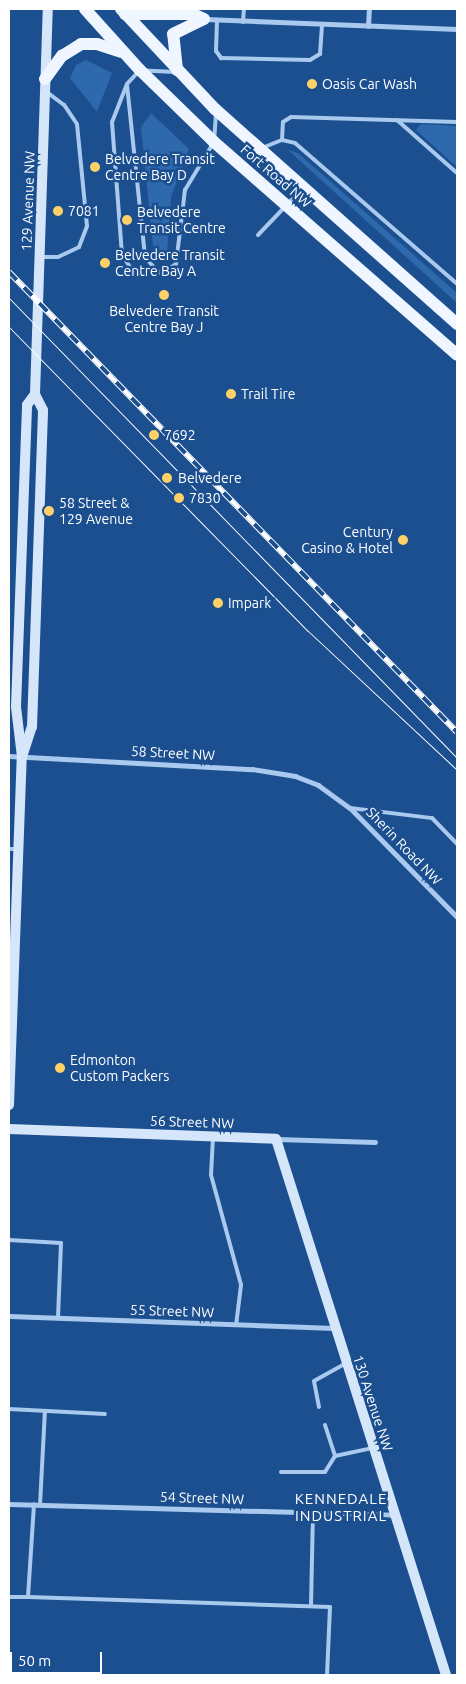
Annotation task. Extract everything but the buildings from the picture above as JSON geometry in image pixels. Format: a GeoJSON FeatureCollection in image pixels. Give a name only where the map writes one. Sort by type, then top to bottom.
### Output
{"type":"FeatureCollection","features":[{"type":"Feature","properties":{"kind":"main road","name":"Fort Road NW"},"geometry":{"type":"LineString","coordinates":[[85,9],[123,53],[214,142],[457,355]]}},
{"type":"Feature","properties":{"kind":"main road"},"geometry":{"type":"LineString","coordinates":[[123,11],[194,14],[211,20]]}},
{"type":"Feature","properties":{"kind":"main road","name":"Fort Road NW"},"geometry":{"type":"LineString","coordinates":[[123,11],[177,72],[215,109],[457,324]]}},
{"type":"Feature","properties":{"kind":"main road"},"geometry":{"type":"LineString","coordinates":[[177,72],[171,46],[173,34],[211,20]]}},
{"type":"Feature","properties":{"kind":"main road"},"geometry":{"type":"LineString","coordinates":[[45,85],[62,56],[81,44],[97,44],[123,53]]}},
{"type":"Feature","properties":{"kind":"street","name":"129 Avenue NW"},"geometry":{"type":"LineString","coordinates":[[9,1105],[14,849],[22,757],[32,727],[42,419],[35,394],[48,9]]}},
{"type":"Feature","properties":{"kind":"street"},"geometry":{"type":"LineString","coordinates":[[368,26],[369,9]]}},
{"type":"Feature","properties":{"kind":"street"},"geometry":{"type":"LineString","coordinates":[[211,20],[457,29]]}},
{"type":"Feature","properties":{"kind":"street","name":"129 Avenue NW"},"geometry":{"type":"LineString","coordinates":[[22,757],[15,724],[27,405],[35,394]]}},
{"type":"Feature","properties":{"kind":"street","name":"58 Street NW"},"geometry":{"type":"LineString","coordinates":[[9,756],[267,770],[295,776],[332,793]]}},
{"type":"Feature","properties":{"kind":"street","name":"Sherin Road NW"},"geometry":{"type":"LineString","coordinates":[[332,793],[350,808],[457,917]]}},
{"type":"Feature","properties":{"kind":"street","name":"56 Street NW"},"geometry":{"type":"LineString","coordinates":[[9,1129],[375,1142]]}},
{"type":"Feature","properties":{"kind":"street","name":"130 Avenue NW"},"geometry":{"type":"LineString","coordinates":[[276,1139],[334,1328],[446,1675]]}},
{"type":"Feature","properties":{"kind":"street","name":"55 Street NW"},"geometry":{"type":"LineString","coordinates":[[9,1316],[334,1328]]}},
{"type":"Feature","properties":{"kind":"street","name":"54 Street NW"},"geometry":{"type":"LineString","coordinates":[[9,1504],[395,1516]]}},
{"type":"Feature","properties":{"kind":"lane"},"geometry":{"type":"LineString","coordinates":[[243,22],[244,9]]}},
{"type":"Feature","properties":{"kind":"lane"},"geometry":{"type":"LineString","coordinates":[[211,20],[216,51],[221,58],[310,60],[320,54],[322,24]]}},
{"type":"Feature","properties":{"kind":"lane"},"geometry":{"type":"LineString","coordinates":[[177,72],[140,70],[127,84],[110,136],[123,261],[134,274],[159,273],[176,264],[185,190],[214,142],[215,109]]}},
{"type":"Feature","properties":{"kind":"lane"},"geometry":{"type":"LineString","coordinates":[[127,84],[144,257],[159,273]]}},
{"type":"Feature","properties":{"kind":"lane"},"geometry":{"type":"LineString","coordinates":[[40,257],[58,257],[79,247],[87,226],[77,124],[64,104],[45,85]]}},
{"type":"Feature","properties":{"kind":"lane"},"geometry":{"type":"LineString","coordinates":[[282,140],[283,122],[292,117],[457,122]]}},
{"type":"Feature","properties":{"kind":"lane"},"geometry":{"type":"LineString","coordinates":[[396,120],[457,174]]}},
{"type":"Feature","properties":{"kind":"lane"},"geometry":{"type":"LineString","coordinates":[[258,149],[282,140],[295,143],[457,284]]}},
{"type":"Feature","properties":{"kind":"lane"},"geometry":{"type":"LineString","coordinates":[[258,235],[288,206],[303,188]]}},
{"type":"Feature","properties":{"kind":"lane"},"geometry":{"type":"LineString","coordinates":[[350,808],[432,818],[457,844]]}},
{"type":"Feature","properties":{"kind":"lane"},"geometry":{"type":"LineString","coordinates":[[213,1137],[211,1175],[241,1285],[236,1324]]}},
{"type":"Feature","properties":{"kind":"lane"},"geometry":{"type":"LineString","coordinates":[[9,1240],[61,1243],[58,1318]]}},
{"type":"Feature","properties":{"kind":"lane"},"geometry":{"type":"LineString","coordinates":[[319,1407],[314,1381],[346,1363]]}},
{"type":"Feature","properties":{"kind":"lane"},"geometry":{"type":"LineString","coordinates":[[9,1409],[105,1414]]}},
{"type":"Feature","properties":{"kind":"lane"},"geometry":{"type":"LineString","coordinates":[[28,1597],[45,1411]]}},
{"type":"Feature","properties":{"kind":"lane"},"geometry":{"type":"LineString","coordinates":[[325,1425],[335,1456]]}},
{"type":"Feature","properties":{"kind":"lane"},"geometry":{"type":"LineString","coordinates":[[281,1472],[325,1472],[335,1456],[373,1448]]}},
{"type":"Feature","properties":{"kind":"lane"},"geometry":{"type":"LineString","coordinates":[[311,1606],[313,1513]]}},
{"type":"Feature","properties":{"kind":"lane"},"geometry":{"type":"LineString","coordinates":[[9,1597],[330,1607],[327,1675]]}},
{"type":"Feature","properties":{"kind":"shaded area"},"geometry":{"type":"Polygon","coordinates":[[[86,60],[112,73],[97,112],[70,78],[76,65],[86,60]]]}},
{"type":"Feature","properties":{"kind":"shaded area"},"geometry":{"type":"Polygon","coordinates":[[[151,113],[189,149],[171,197],[167,254],[160,261],[154,255],[141,127],[151,113]]]}},
{"type":"Feature","properties":{"kind":"shaded area"},"geometry":{"type":"Polygon","coordinates":[[[421,124],[457,126],[457,167],[416,130],[421,124]]]}},
{"type":"Feature","properties":{"kind":"shaded area"},"geometry":{"type":"Polygon","coordinates":[[[288,150],[298,153],[457,293],[457,303],[288,150]]]}},
{"type":"Feature","properties":{"kind":"tram line"},"geometry":{"type":"LineString","coordinates":[[9,298],[457,758]]}},
{"type":"Feature","properties":{"kind":"tram line"},"geometry":{"type":"LineString","coordinates":[[9,327],[308,631],[457,770]]}},
{"type":"Feature","properties":{"kind":"railway"},"geometry":{"type":"LineString","coordinates":[[9,272],[457,732]]}},
{"type":"Feature","properties":{"kind":"place","name":"Oasis Car Wash"},"geometry":{"type":"Point","coordinates":[312,84]}},
{"type":"Feature","properties":{"kind":"place","name":"Belvedere Transit Centre Bay D"},"geometry":{"type":"Point","coordinates":[95,167]}},
{"type":"Feature","properties":{"kind":"place","name":"7081"},"geometry":{"type":"Point","coordinates":[58,211]}},
{"type":"Feature","properties":{"kind":"place","name":"Belvedere Transit Centre"},"geometry":{"type":"Point","coordinates":[127,220]}},
{"type":"Feature","properties":{"kind":"place","name":"Belvedere Transit Centre Bay A"},"geometry":{"type":"Point","coordinates":[105,263]}},
{"type":"Feature","properties":{"kind":"place","name":"Belvedere Transit Centre Bay J"},"geometry":{"type":"Point","coordinates":[164,295]}},
{"type":"Feature","properties":{"kind":"place","name":"Trail Tire"},"geometry":{"type":"Point","coordinates":[231,394]}},
{"type":"Feature","properties":{"kind":"place","name":"7692"},"geometry":{"type":"Point","coordinates":[154,435]}},
{"type":"Feature","properties":{"kind":"place","name":"Belvedere"},"geometry":{"type":"Point","coordinates":[167,478]}},
{"type":"Feature","properties":{"kind":"place","name":"7830"},"geometry":{"type":"Point","coordinates":[179,498]}},
{"type":"Feature","properties":{"kind":"place","name":"58 Street & 129 Avenue"},"geometry":{"type":"Point","coordinates":[49,511]}},
{"type":"Feature","properties":{"kind":"place","name":"Century Casino & Hotel"},"geometry":{"type":"Point","coordinates":[403,540]}},
{"type":"Feature","properties":{"kind":"place","name":"Impark"},"geometry":{"type":"Point","coordinates":[218,603]}},
{"type":"Feature","properties":{"kind":"place","name":"Edmonton Custom Packers"},"geometry":{"type":"Point","coordinates":[60,1068]}},
{"type":"Feature","properties":{"kind":"district","name":"KENNEDALE INDUSTRIAL"},"geometry":{"type":"Point","coordinates":[341,1506]}}]}
